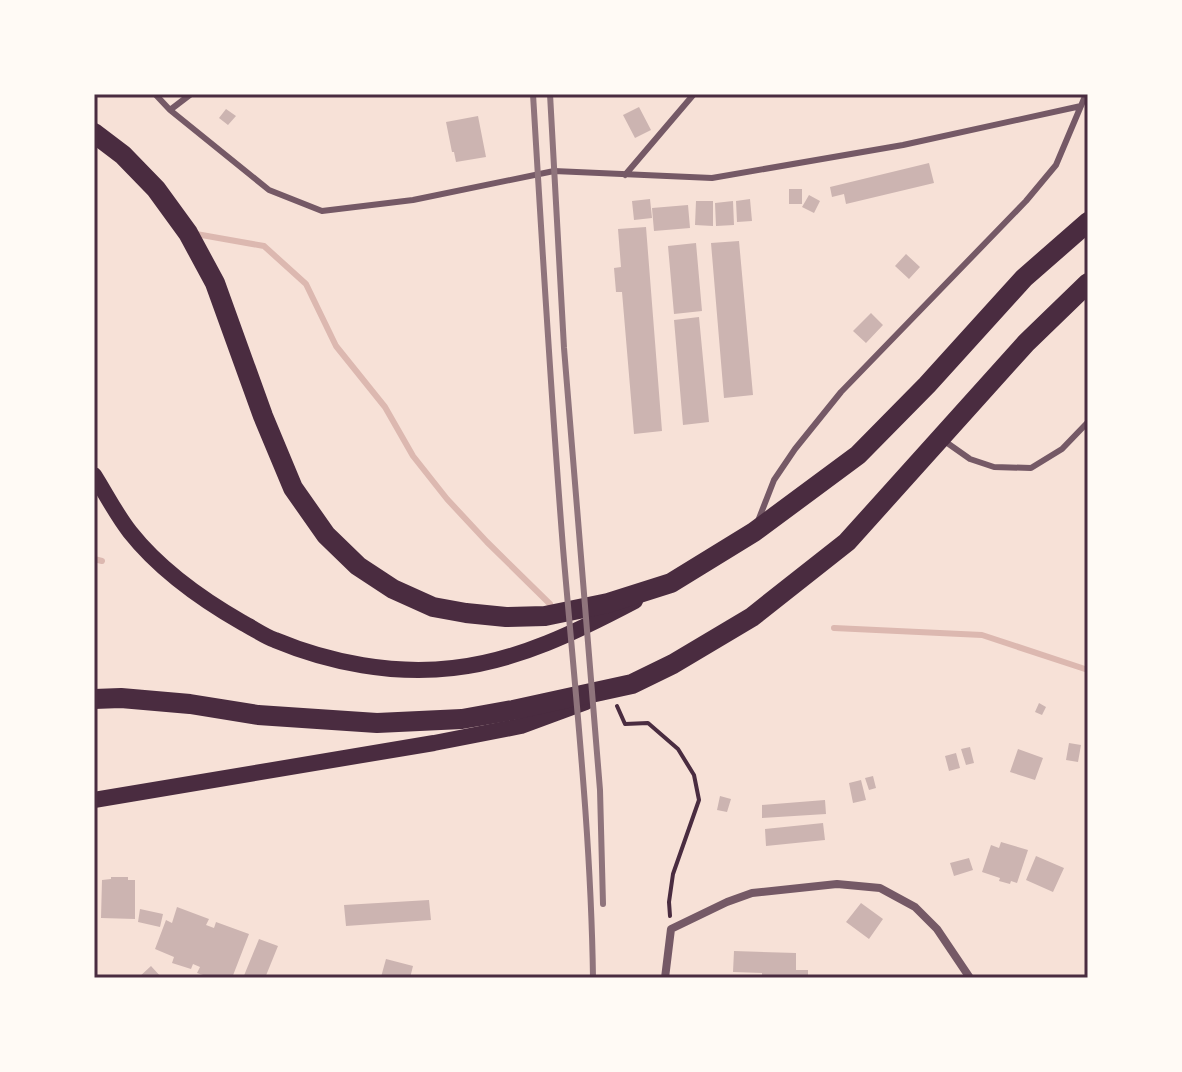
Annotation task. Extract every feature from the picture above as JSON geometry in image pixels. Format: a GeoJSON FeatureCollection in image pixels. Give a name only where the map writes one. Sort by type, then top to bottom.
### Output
{"type":"FeatureCollection","features":[{"type":"Feature","properties":{"kind":"main road"},"geometry":{"type":"LineString","coordinates":[[96,134],[123,155],[156,189],[188,233],[215,283],[263,416],[293,488],[326,535],[358,566],[393,589],[433,607],[506,617],[545,616],[608,603],[671,583]]}},
{"type":"Feature","properties":{"kind":"main road"},"geometry":{"type":"LineString","coordinates":[[94,475],[130,532],[167,570],[211,604],[273,640],[338,661],[406,670],[454,668],[513,656],[576,632],[671,583],[754,532],[858,455],[927,385],[1024,278],[1088,222]]}},
{"type":"Feature","properties":{"kind":"main road"},"geometry":{"type":"LineString","coordinates":[[94,800],[521,726],[632,684],[673,664],[752,617],[847,542],[1026,343],[1088,283]]}},
{"type":"Feature","properties":{"kind":"main road"},"geometry":{"type":"LineString","coordinates":[[94,699],[121,698],[190,704],[258,715],[377,723],[462,719],[632,684]]}},
{"type":"Feature","properties":{"kind":"street"},"geometry":{"type":"LineString","coordinates":[[665,978],[671,929],[752,893],[837,884],[880,888],[915,907],[937,929],[970,978]]}},
{"type":"Feature","properties":{"kind":"lane"},"geometry":{"type":"LineString","coordinates":[[155,94],[170,110],[269,190],[322,211],[413,200],[554,171],[712,178],[903,145],[1081,106]]}},
{"type":"Feature","properties":{"kind":"lane"},"geometry":{"type":"LineString","coordinates":[[170,110],[191,94]]}},
{"type":"Feature","properties":{"kind":"lane"},"geometry":{"type":"LineString","coordinates":[[625,175],[694,94]]}},
{"type":"Feature","properties":{"kind":"lane"},"geometry":{"type":"LineString","coordinates":[[754,532],[774,480],[841,392],[1026,201],[1056,165],[1086,94]]}},
{"type":"Feature","properties":{"kind":"lane"},"geometry":{"type":"LineString","coordinates":[[940,438],[970,459],[994,467],[1031,468],[1062,449],[1088,422]]}},
{"type":"Feature","properties":{"kind":"path"},"geometry":{"type":"LineString","coordinates":[[625,724],[648,723],[678,749],[694,775],[699,800],[673,874],[669,902],[671,929]]}},
{"type":"Feature","properties":{"kind":"building"},"geometry":{"type":"Polygon","coordinates":[[[639,107],[651,130],[635,138],[623,115],[639,107]]]}},
{"type":"Feature","properties":{"kind":"building"},"geometry":{"type":"Polygon","coordinates":[[[226,109],[236,116],[228,125],[219,118],[226,109]]]}},
{"type":"Feature","properties":{"kind":"building"},"geometry":{"type":"Polygon","coordinates":[[[478,116],[486,157],[456,162],[446,122],[478,116]]]}},
{"type":"Feature","properties":{"kind":"building"},"geometry":{"type":"Polygon","coordinates":[[[929,163],[934,183],[846,204],[844,194],[832,197],[830,187],[929,163]]]}},
{"type":"Feature","properties":{"kind":"building"},"geometry":{"type":"Polygon","coordinates":[[[789,189],[802,189],[802,204],[789,204],[789,189]]]}},
{"type":"Feature","properties":{"kind":"building"},"geometry":{"type":"Polygon","coordinates":[[[809,195],[820,201],[814,213],[802,207],[809,195]]]}},
{"type":"Feature","properties":{"kind":"building"},"geometry":{"type":"Polygon","coordinates":[[[650,199],[652,218],[634,220],[632,201],[650,199]]]}},
{"type":"Feature","properties":{"kind":"building"},"geometry":{"type":"Polygon","coordinates":[[[750,199],[752,221],[737,222],[736,201],[750,199]]]}},
{"type":"Feature","properties":{"kind":"building"},"geometry":{"type":"Polygon","coordinates":[[[696,201],[713,201],[713,226],[695,225],[696,201]]]}},
{"type":"Feature","properties":{"kind":"building"},"geometry":{"type":"Polygon","coordinates":[[[733,201],[734,225],[716,226],[715,203],[733,201]]]}},
{"type":"Feature","properties":{"kind":"building"},"geometry":{"type":"Polygon","coordinates":[[[688,205],[690,228],[654,231],[652,208],[688,205]]]}},
{"type":"Feature","properties":{"kind":"building"},"geometry":{"type":"Polygon","coordinates":[[[646,227],[662,431],[634,434],[622,292],[616,292],[614,268],[621,267],[618,229],[646,227]]]}},
{"type":"Feature","properties":{"kind":"building"},"geometry":{"type":"Polygon","coordinates":[[[739,241],[753,395],[724,398],[711,243],[739,241]]]}},
{"type":"Feature","properties":{"kind":"building"},"geometry":{"type":"Polygon","coordinates":[[[696,243],[702,311],[674,314],[668,246],[696,243]]]}},
{"type":"Feature","properties":{"kind":"building"},"geometry":{"type":"Polygon","coordinates":[[[906,254],[920,267],[909,279],[895,266],[906,254]]]}},
{"type":"Feature","properties":{"kind":"building"},"geometry":{"type":"Polygon","coordinates":[[[871,313],[883,325],[866,343],[853,331],[871,313]]]}},
{"type":"Feature","properties":{"kind":"building"},"geometry":{"type":"Polygon","coordinates":[[[699,317],[709,422],[683,425],[674,320],[699,317]]]}},
{"type":"Feature","properties":{"kind":"building"},"geometry":{"type":"Polygon","coordinates":[[[1039,703],[1046,707],[1042,715],[1035,712],[1039,703]]]}},
{"type":"Feature","properties":{"kind":"building"},"geometry":{"type":"Polygon","coordinates":[[[1069,743],[1081,745],[1078,762],[1066,760],[1069,743]]]}},
{"type":"Feature","properties":{"kind":"building"},"geometry":{"type":"Polygon","coordinates":[[[970,747],[974,763],[966,765],[961,749],[970,747]]]}},
{"type":"Feature","properties":{"kind":"building"},"geometry":{"type":"Polygon","coordinates":[[[1018,749],[1043,758],[1035,780],[1010,772],[1018,749]]]}},
{"type":"Feature","properties":{"kind":"building"},"geometry":{"type":"Polygon","coordinates":[[[956,753],[960,768],[949,771],[945,756],[956,753]]]}},
{"type":"Feature","properties":{"kind":"building"},"geometry":{"type":"Polygon","coordinates":[[[873,776],[876,788],[869,790],[865,778],[873,776]]]}},
{"type":"Feature","properties":{"kind":"building"},"geometry":{"type":"Polygon","coordinates":[[[861,780],[866,800],[853,803],[849,783],[861,780]]]}},
{"type":"Feature","properties":{"kind":"building"},"geometry":{"type":"Polygon","coordinates":[[[720,796],[731,799],[727,812],[717,810],[720,796]]]}},
{"type":"Feature","properties":{"kind":"building"},"geometry":{"type":"Polygon","coordinates":[[[825,800],[826,814],[762,818],[762,805],[825,800]]]}},
{"type":"Feature","properties":{"kind":"building"},"geometry":{"type":"Polygon","coordinates":[[[823,823],[825,840],[766,846],[765,829],[823,823]]]}},
{"type":"Feature","properties":{"kind":"building"},"geometry":{"type":"Polygon","coordinates":[[[1001,842],[1028,850],[1017,883],[999,881],[1000,878],[982,872],[991,845],[999,848],[1001,842]]]}},
{"type":"Feature","properties":{"kind":"building"},"geometry":{"type":"Polygon","coordinates":[[[1036,856],[1064,868],[1053,892],[1026,880],[1036,856]]]}},
{"type":"Feature","properties":{"kind":"building"},"geometry":{"type":"Polygon","coordinates":[[[969,858],[973,870],[954,876],[950,863],[969,858]]]}},
{"type":"Feature","properties":{"kind":"building"},"geometry":{"type":"Polygon","coordinates":[[[111,877],[135,880],[135,919],[101,918],[102,880],[111,877]]]}},
{"type":"Feature","properties":{"kind":"building"},"geometry":{"type":"Polygon","coordinates":[[[429,900],[431,920],[346,926],[344,905],[429,900]]]}},
{"type":"Feature","properties":{"kind":"building"},"geometry":{"type":"Polygon","coordinates":[[[861,903],[883,919],[869,939],[846,922],[861,903]]]}},
{"type":"Feature","properties":{"kind":"building"},"geometry":{"type":"Polygon","coordinates":[[[177,907],[209,919],[206,925],[214,928],[216,922],[249,934],[232,978],[212,978],[197,973],[200,967],[193,964],[191,969],[172,963],[174,957],[155,949],[166,920],[172,923],[177,907]]]}},
{"type":"Feature","properties":{"kind":"building"},"geometry":{"type":"Polygon","coordinates":[[[140,909],[163,914],[160,927],[138,922],[140,909]]]}},
{"type":"Feature","properties":{"kind":"building"},"geometry":{"type":"Polygon","coordinates":[[[259,939],[278,946],[265,978],[243,978],[259,939]]]}},
{"type":"Feature","properties":{"kind":"building"},"geometry":{"type":"Polygon","coordinates":[[[734,951],[796,953],[796,970],[808,970],[808,978],[762,978],[762,973],[733,972],[734,951]]]}},
{"type":"Feature","properties":{"kind":"building"},"geometry":{"type":"Polygon","coordinates":[[[386,959],[413,966],[410,978],[381,977],[386,959]]]}},
{"type":"Feature","properties":{"kind":"building"},"geometry":{"type":"Polygon","coordinates":[[[151,966],[162,978],[138,978],[151,966]]]}},
{"type":"Feature","properties":{"kind":"waterway"},"geometry":{"type":"LineString","coordinates":[[196,234],[264,246],[306,284],[336,346],[385,407],[413,456],[447,499],[550,604]]}},
{"type":"Feature","properties":{"kind":"waterway"},"geometry":{"type":"LineString","coordinates":[[94,559],[102,561]]}},
{"type":"Feature","properties":{"kind":"waterway"},"geometry":{"type":"LineString","coordinates":[[834,628],[982,635],[1088,670]]}},
{"type":"Feature","properties":{"kind":"railway"},"geometry":{"type":"LineString","coordinates":[[533,94],[559,491],[586,816],[593,978]]}},
{"type":"Feature","properties":{"kind":"railway"},"geometry":{"type":"LineString","coordinates":[[550,94],[564,348],[600,790],[603,904]]}}]}
